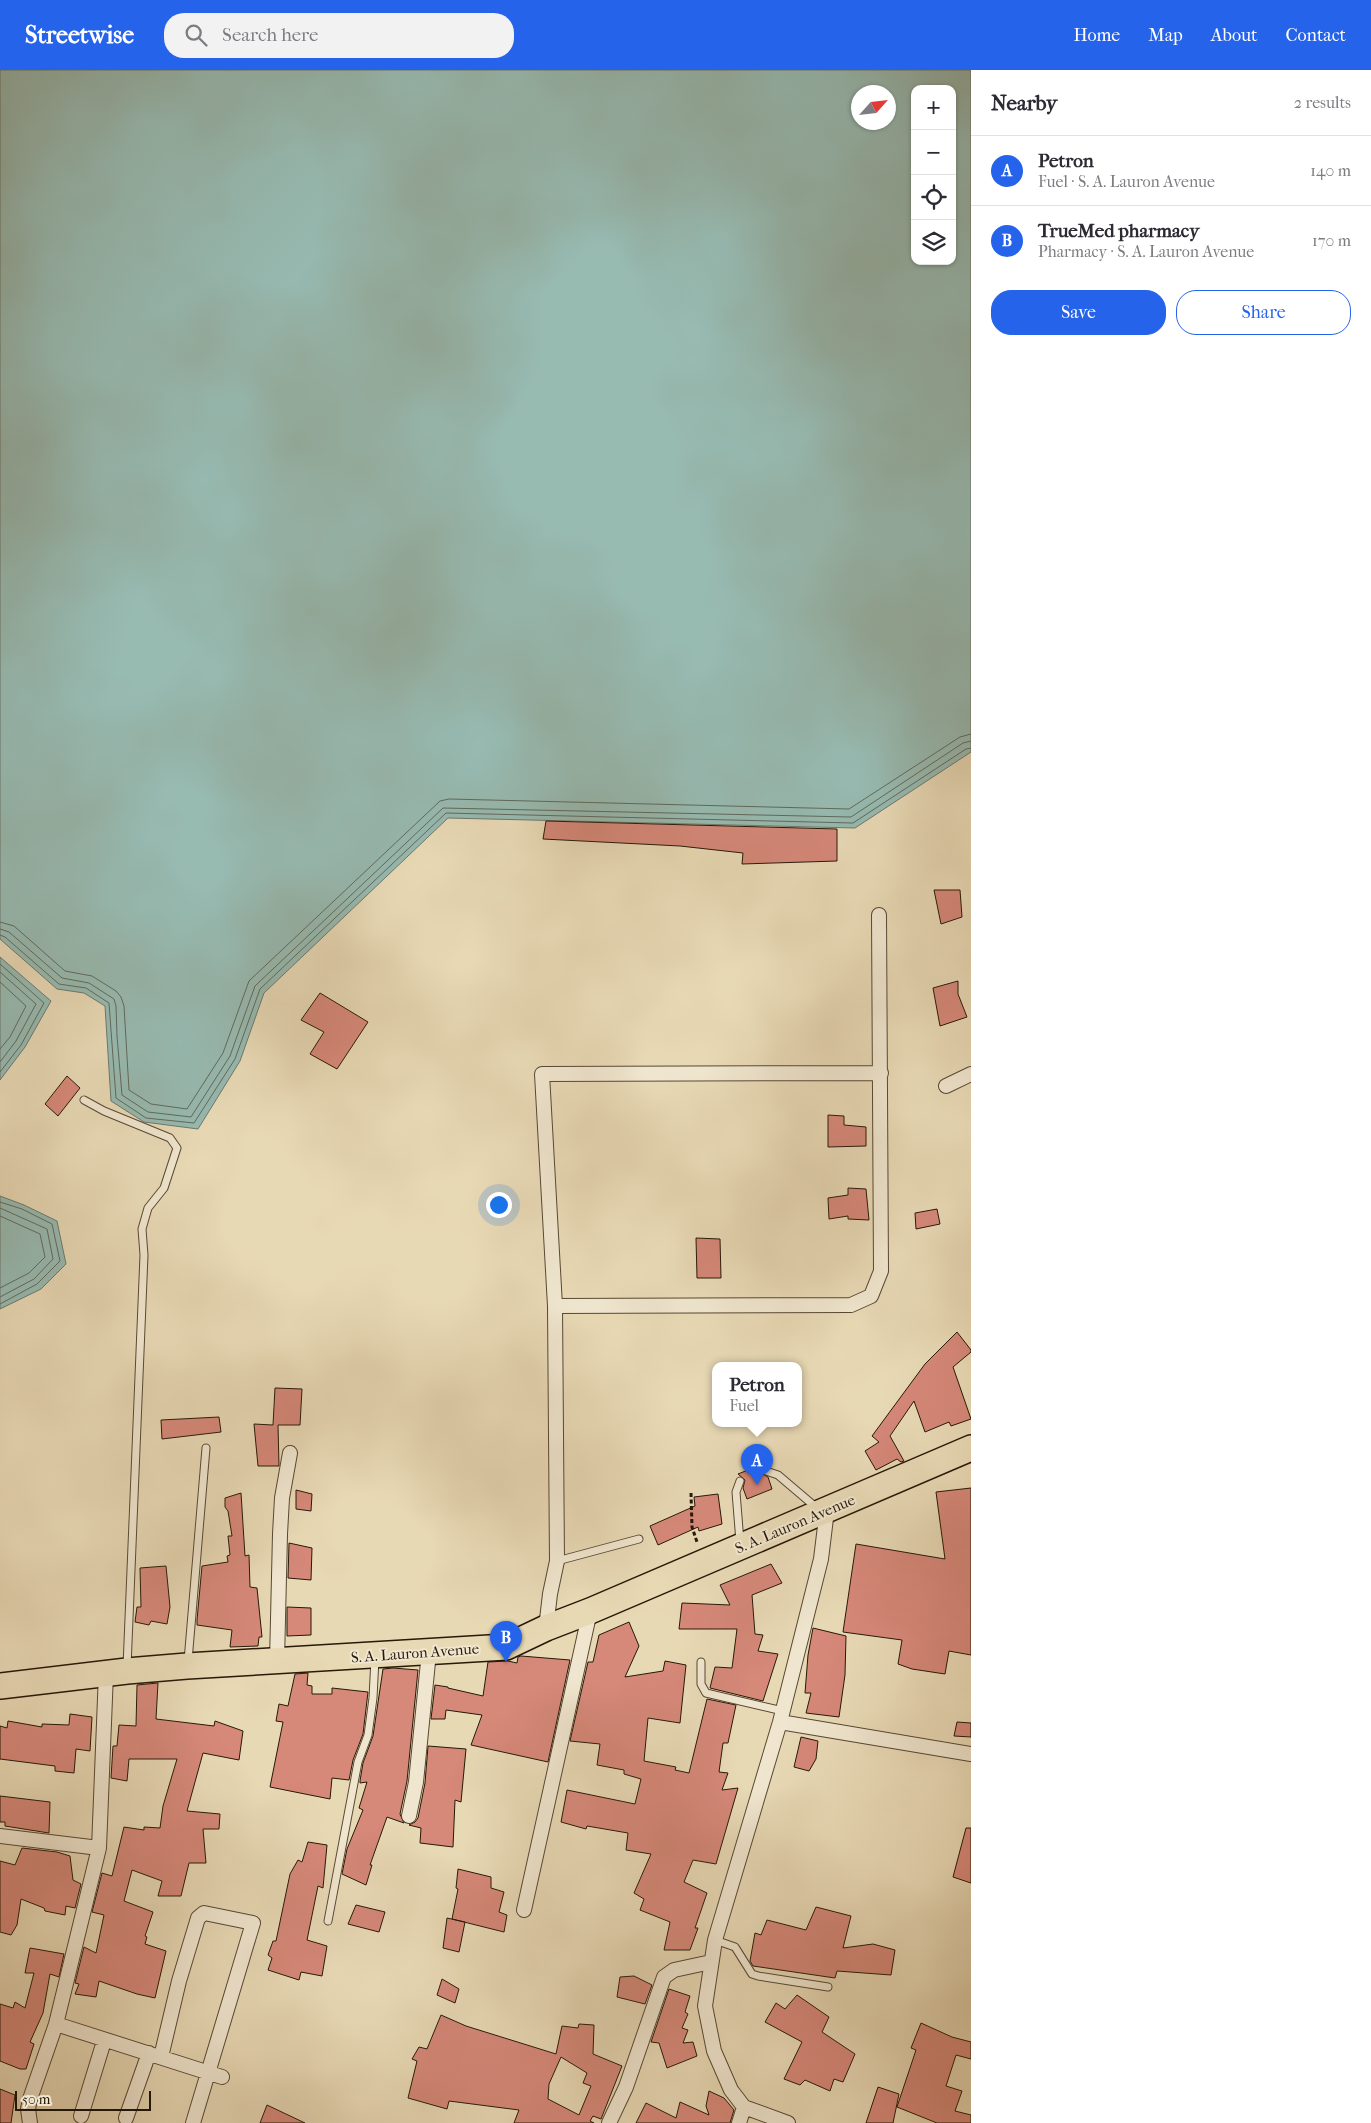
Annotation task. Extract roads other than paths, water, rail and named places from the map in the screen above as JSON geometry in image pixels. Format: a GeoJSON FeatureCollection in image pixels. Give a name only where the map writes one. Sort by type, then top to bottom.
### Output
{"type":"FeatureCollection","features":[{"type":"Feature","properties":{"kind":"highway","name":"S. A. Lauron Avenue"},"geometry":{"type":"LineString","coordinates":[[0,1686],[116,1672],[187,1666],[506,1647],[546,1628],[590,1611],[971,1448]]}},
{"type":"Feature","properties":{"kind":"street"},"geometry":{"type":"LineString","coordinates":[[555,1306],[851,1305],[871,1296],[881,1271],[879,915]]}},
{"type":"Feature","properties":{"kind":"street"},"geometry":{"type":"LineString","coordinates":[[546,1628],[550,1594],[557,1561],[555,1306],[542,1074],[881,1074]]}},
{"type":"Feature","properties":{"kind":"street"},"geometry":{"type":"LineString","coordinates":[[946,1086],[971,1074]]}},
{"type":"Feature","properties":{"kind":"street"},"geometry":{"type":"LineString","coordinates":[[277,1661],[282,1498],[290,1453]]}},
{"type":"Feature","properties":{"kind":"street"},"geometry":{"type":"LineString","coordinates":[[788,2123],[744,2107],[731,2090],[714,2051],[705,2006],[715,1940],[782,1716],[821,1559],[825,1511]]}},
{"type":"Feature","properties":{"kind":"street"},"geometry":{"type":"LineString","coordinates":[[524,1910],[590,1611]]}},
{"type":"Feature","properties":{"kind":"street"},"geometry":{"type":"LineString","coordinates":[[409,1816],[416,1782],[429,1652]]}},
{"type":"Feature","properties":{"kind":"street"},"geometry":{"type":"LineString","coordinates":[[30,2123],[28,2109],[34,2084],[56,2024],[99,1848],[116,1672]]}},
{"type":"Feature","properties":{"kind":"street"},"geometry":{"type":"LineString","coordinates":[[782,1716],[971,1754]]}},
{"type":"Feature","properties":{"kind":"street"},"geometry":{"type":"LineString","coordinates":[[0,1836],[99,1848]]}},
{"type":"Feature","properties":{"kind":"street"},"geometry":{"type":"LineString","coordinates":[[126,2118],[155,2055],[198,1918],[204,1913],[253,1923],[193,2123]]}},
{"type":"Feature","properties":{"kind":"street"},"geometry":{"type":"LineString","coordinates":[[609,2123],[626,2087],[664,1977],[674,1970],[711,1962]]}},
{"type":"Feature","properties":{"kind":"street"},"geometry":{"type":"LineString","coordinates":[[56,2024],[104,2041],[222,2077]]}},
{"type":"Feature","properties":{"kind":"street"},"geometry":{"type":"LineString","coordinates":[[81,2116],[104,2041]]}},
{"type":"Feature","properties":{"kind":"street"},"geometry":{"type":"LineString","coordinates":[[739,2123],[744,2107]]}},
{"type":"Feature","properties":{"kind":"lane"},"geometry":{"type":"LineString","coordinates":[[84,1100],[104,1111],[170,1138],[177,1148],[164,1188],[148,1208],[142,1229],[144,1255],[116,1672]]}},
{"type":"Feature","properties":{"kind":"lane"},"geometry":{"type":"LineString","coordinates":[[187,1666],[206,1448]]}},
{"type":"Feature","properties":{"kind":"lane"},"geometry":{"type":"LineString","coordinates":[[766,1471],[778,1475],[825,1511]]}},
{"type":"Feature","properties":{"kind":"lane"},"geometry":{"type":"LineString","coordinates":[[740,1481],[736,1492],[740,1547]]}},
{"type":"Feature","properties":{"kind":"lane"},"geometry":{"type":"LineString","coordinates":[[557,1561],[640,1539]]}},
{"type":"Feature","properties":{"kind":"lane"},"geometry":{"type":"LineString","coordinates":[[328,1921],[358,1762],[368,1735],[373,1698],[375,1655]]}},
{"type":"Feature","properties":{"kind":"lane"},"geometry":{"type":"LineString","coordinates":[[701,1662],[701,1684],[706,1693],[782,1716]]}},
{"type":"Feature","properties":{"kind":"lane"},"geometry":{"type":"LineString","coordinates":[[715,1940],[735,1947],[752,1974],[828,1987]]}},
{"type":"Feature","properties":{"kind":"water"},"geometry":{"type":"Polygon","coordinates":[[[0,70],[971,70],[971,752],[855,828],[448,818],[264,993],[240,1061],[198,1129],[144,1122],[111,1101],[105,1006],[84,993],[57,989],[0,939],[0,70]]]}},
{"type":"Feature","properties":{"kind":"water"},"geometry":{"type":"Polygon","coordinates":[[[0,957],[51,1001],[25,1047],[0,1080],[0,957]]]}},
{"type":"Feature","properties":{"kind":"water"},"geometry":{"type":"Polygon","coordinates":[[[0,1196],[57,1221],[66,1264],[41,1289],[0,1309],[0,1196]]]}},
{"type":"Feature","properties":{"kind":"place","name":"Petron"},"geometry":{"type":"Point","coordinates":[757,1485]}},
{"type":"Feature","properties":{"kind":"place","name":"TrueMed pharmacy"},"geometry":{"type":"Point","coordinates":[506,1662]}}]}
